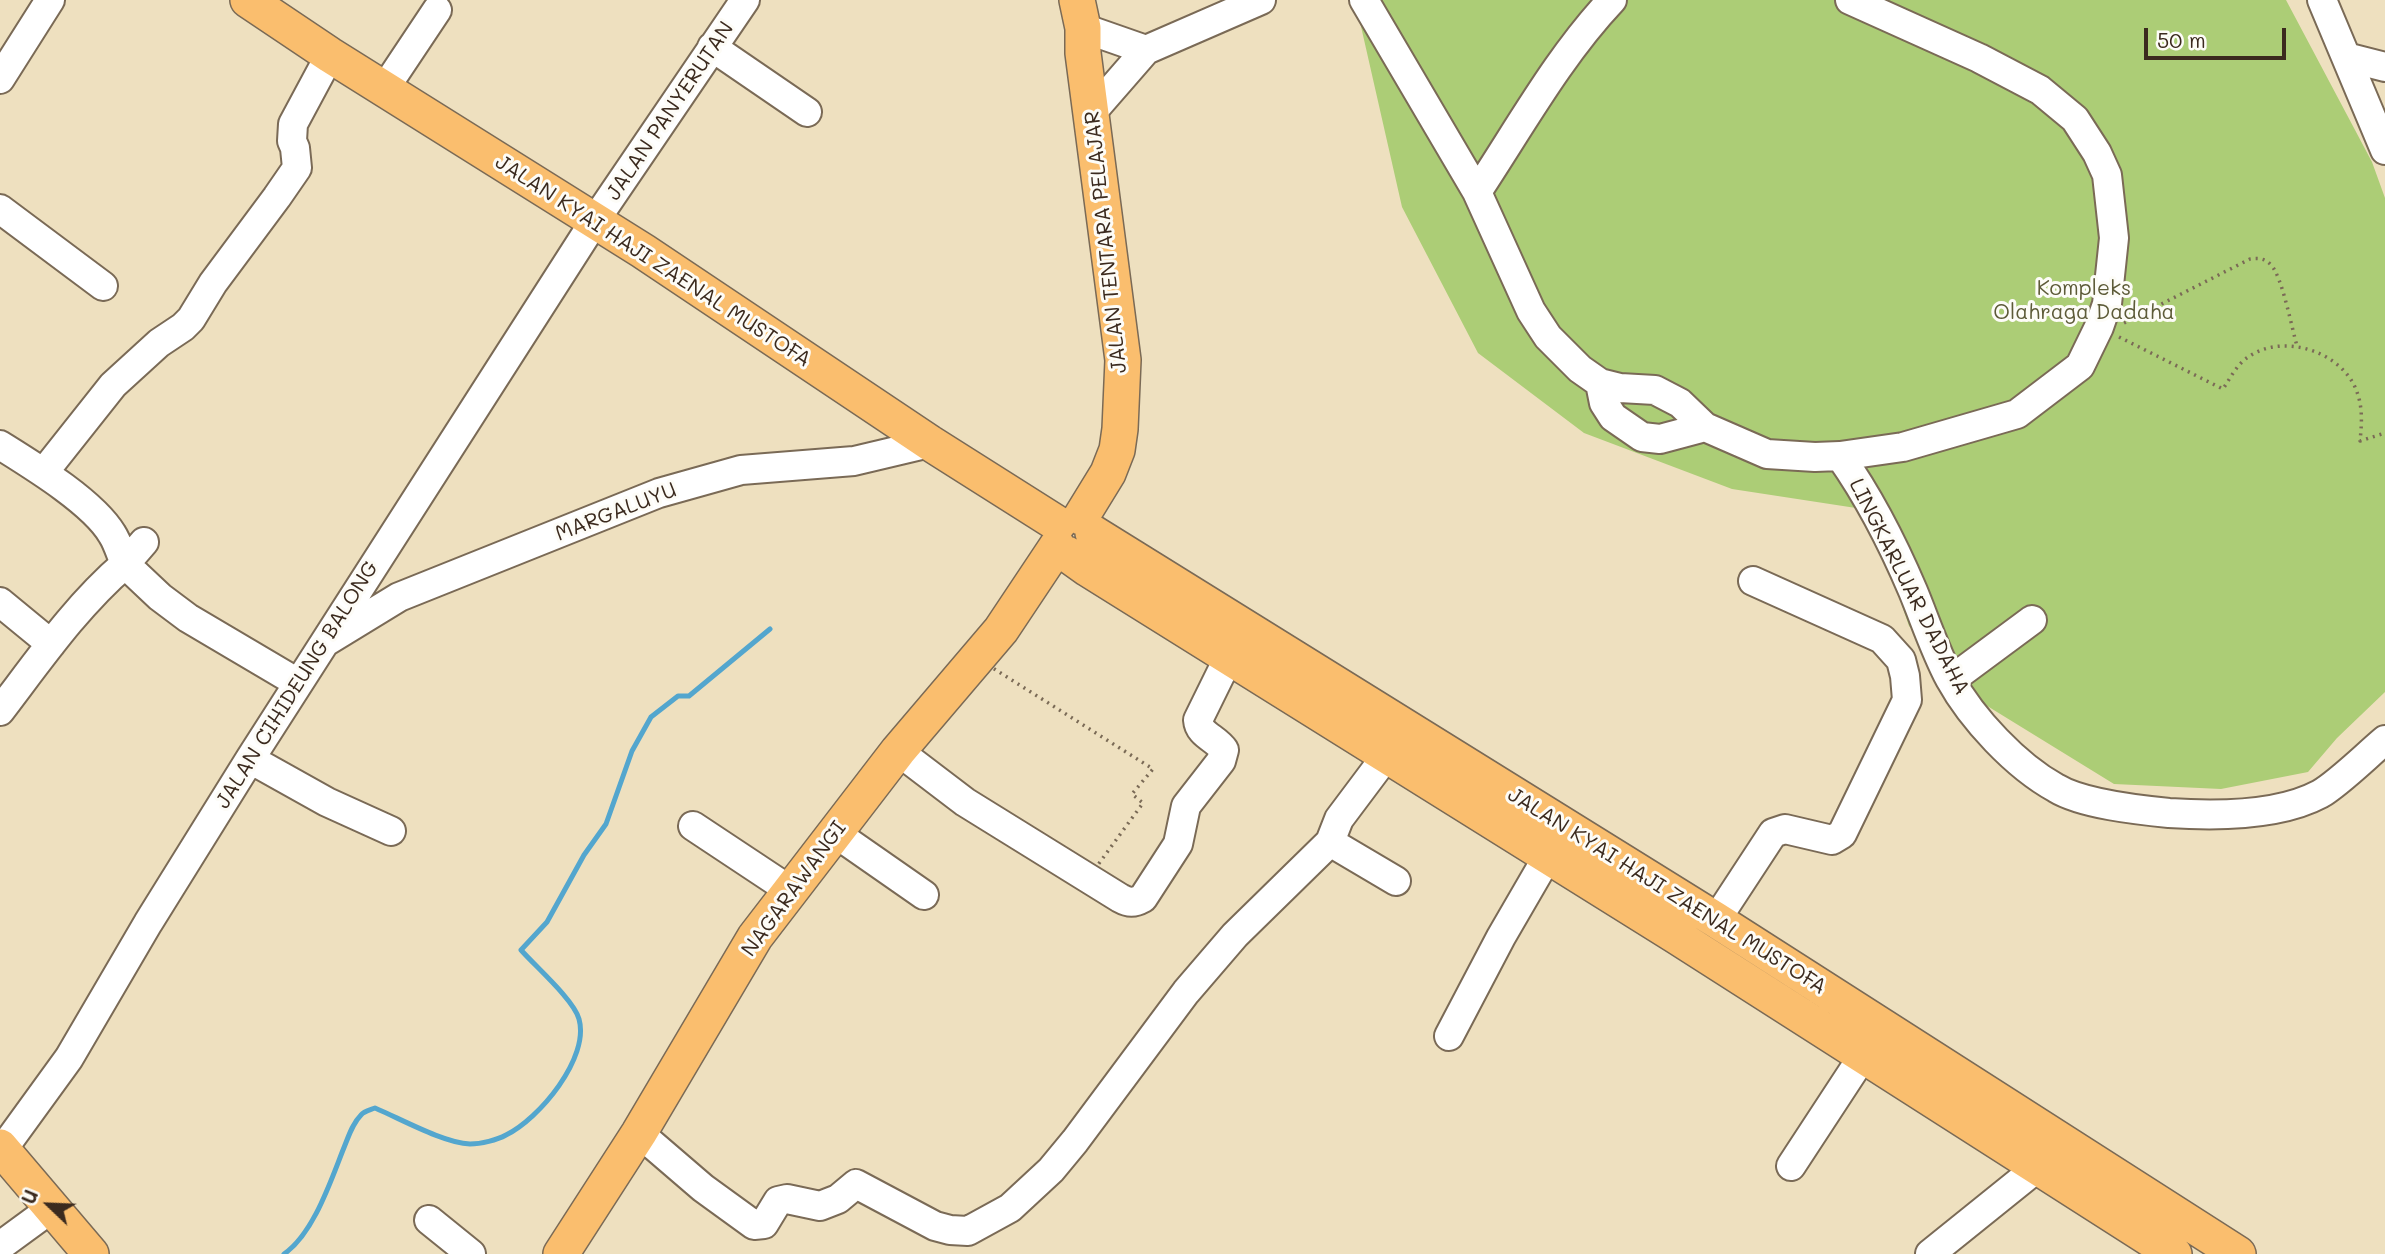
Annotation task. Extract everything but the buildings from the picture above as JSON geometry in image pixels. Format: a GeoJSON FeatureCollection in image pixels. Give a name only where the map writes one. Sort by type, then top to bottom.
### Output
{"type":"FeatureCollection","features":[{"type":"Feature","properties":{"kind":"main road","name":"JALAN KYAI HAJI ZAENAL MUSTOFA"},"geometry":{"type":"LineString","coordinates":[[248,0],[330,55],[643,251],[1071,535],[1408,729],[1706,914],[2238,1254]]}},
{"type":"Feature","properties":{"kind":"main road","name":"JALAN TENTARA PELAJAR"},"geometry":{"type":"LineString","coordinates":[[1071,535],[1108,473],[1117,450],[1123,360],[1080,14]]}},
{"type":"Feature","properties":{"kind":"main road","name":"JALAN KYAI HAJI ZAENAL MUSTOFA"},"geometry":{"type":"LineString","coordinates":[[1071,535],[1229,657],[1676,936],[2174,1254]]}},
{"type":"Feature","properties":{"kind":"main road","name":"NAGARAWANGI"},"geometry":{"type":"LineString","coordinates":[[561,1254],[639,1133],[755,937],[898,751],[1001,631],[1071,535]]}},
{"type":"Feature","properties":{"kind":"main road"},"geometry":{"type":"LineString","coordinates":[[1676,936],[1706,914]]}},
{"type":"Feature","properties":{"kind":"main road"},"geometry":{"type":"LineString","coordinates":[[1961,1119],[1984,1091]]}},
{"type":"Feature","properties":{"kind":"main road"},"geometry":{"type":"LineString","coordinates":[[1,1150],[91,1254]]}},
{"type":"Feature","properties":{"kind":"street"},"geometry":{"type":"LineString","coordinates":[[0,79],[50,0]]}},
{"type":"Feature","properties":{"kind":"street","name":"JALAN PANYERUTAN"},"geometry":{"type":"LineString","coordinates":[[594,222],[745,0]]}},
{"type":"Feature","properties":{"kind":"street"},"geometry":{"type":"LineString","coordinates":[[1092,112],[1146,50],[1261,0]]}},
{"type":"Feature","properties":{"kind":"street","name":"LINGKARLUAR DADAHA"},"geometry":{"type":"LineString","coordinates":[[1364,0],[1478,192],[1531,311],[1548,337],[1580,369],[1600,383],[1620,388],[1655,390],[1680,403],[1704,427],[1767,454],[1840,456],[1868,498],[1912,588],[1951,680],[1988,731],[2016,760],[2057,789],[2132,810],[2190,814],[2231,813],[2291,805],[2320,793],[2385,740]]}},
{"type":"Feature","properties":{"kind":"street"},"geometry":{"type":"LineString","coordinates":[[1478,192],[1556,73],[1612,0]]}},
{"type":"Feature","properties":{"kind":"street"},"geometry":{"type":"LineString","coordinates":[[1840,456],[1903,447],[2017,414],[2080,366],[2103,329],[2114,238],[2107,175],[2097,153],[2075,119],[2040,90],[1979,58],[1850,0]]}},
{"type":"Feature","properties":{"kind":"street"},"geometry":{"type":"LineString","coordinates":[[2322,0],[2385,150]]}},
{"type":"Feature","properties":{"kind":"street"},"geometry":{"type":"LineString","coordinates":[[385,88],[437,10]]}},
{"type":"Feature","properties":{"kind":"street"},"geometry":{"type":"LineString","coordinates":[[1080,14],[1146,50]]}},
{"type":"Feature","properties":{"kind":"street"},"geometry":{"type":"LineString","coordinates":[[712,47],[807,112]]}},
{"type":"Feature","properties":{"kind":"street"},"geometry":{"type":"LineString","coordinates":[[44,472],[113,385],[159,343],[191,319],[213,283],[297,168],[292,141],[293,124],[330,55]]}},
{"type":"Feature","properties":{"kind":"street"},"geometry":{"type":"LineString","coordinates":[[2346,57],[2385,67]]}},
{"type":"Feature","properties":{"kind":"street"},"geometry":{"type":"LineString","coordinates":[[0,209],[103,286]]}},
{"type":"Feature","properties":{"kind":"street","name":"JALAN CIHIDEUNG BALONG"},"geometry":{"type":"LineString","coordinates":[[1,1150],[69,1058],[250,758],[594,222]]}},
{"type":"Feature","properties":{"kind":"street"},"geometry":{"type":"LineString","coordinates":[[1600,383],[1604,403],[1613,417],[1642,437],[1660,439],[1704,427]]}},
{"type":"Feature","properties":{"kind":"street","name":"MARGALUYU"},"geometry":{"type":"LineString","coordinates":[[322,644],[400,597],[659,493],[741,470],[854,461],[930,443]]}},
{"type":"Feature","properties":{"kind":"street"},"geometry":{"type":"LineString","coordinates":[[0,445],[44,472],[96,515],[112,534],[125,564],[160,597],[188,618],[298,683]]}},
{"type":"Feature","properties":{"kind":"street"},"geometry":{"type":"LineString","coordinates":[[0,711],[51,644],[101,585],[125,564],[144,542]]}},
{"type":"Feature","properties":{"kind":"street"},"geometry":{"type":"LineString","coordinates":[[1706,914],[1773,832],[1785,829],[1832,840],[1843,834],[1907,700],[1905,676],[1900,660],[1882,639],[1753,581]]}},
{"type":"Feature","properties":{"kind":"street"},"geometry":{"type":"LineString","coordinates":[[0,603],[51,644]]}},
{"type":"Feature","properties":{"kind":"street"},"geometry":{"type":"LineString","coordinates":[[1951,680],[2032,620]]}},
{"type":"Feature","properties":{"kind":"street"},"geometry":{"type":"LineString","coordinates":[[898,751],[990,819],[1127,902],[1136,902],[1143,898],[1178,844],[1186,806],[1221,761],[1224,750],[1200,729],[1198,720],[1229,657]]}},
{"type":"Feature","properties":{"kind":"street"},"geometry":{"type":"LineString","coordinates":[[639,1133],[702,1188],[754,1225],[764,1224],[775,1203],[782,1200],[820,1206],[838,1199],[856,1184],[935,1226],[959,1231],[975,1228],[1010,1208],[1051,1170],[1186,992],[1235,935],[1330,842],[1339,819],[1408,729]]}},
{"type":"Feature","properties":{"kind":"street"},"geometry":{"type":"LineString","coordinates":[[250,758],[327,802],[391,831]]}},
{"type":"Feature","properties":{"kind":"street"},"geometry":{"type":"LineString","coordinates":[[694,826],[791,891]]}},
{"type":"Feature","properties":{"kind":"street"},"geometry":{"type":"LineString","coordinates":[[835,832],[924,895]]}},
{"type":"Feature","properties":{"kind":"street"},"geometry":{"type":"LineString","coordinates":[[1330,842],[1396,881]]}},
{"type":"Feature","properties":{"kind":"street"},"geometry":{"type":"LineString","coordinates":[[1449,1036],[1501,937],[1548,856]]}},
{"type":"Feature","properties":{"kind":"street"},"geometry":{"type":"LineString","coordinates":[[1791,1166],[1863,1056]]}},
{"type":"Feature","properties":{"kind":"street"},"geometry":{"type":"LineString","coordinates":[[1930,1254],[2039,1167]]}},
{"type":"Feature","properties":{"kind":"street"},"geometry":{"type":"LineString","coordinates":[[0,1246],[52,1208]]}},
{"type":"Feature","properties":{"kind":"street"},"geometry":{"type":"LineString","coordinates":[[429,1220],[471,1254]]}},
{"type":"Feature","properties":{"kind":"path"},"geometry":{"type":"LineString","coordinates":[[2103,329],[2250,259],[2259,258],[2268,262],[2276,274],[2297,346]]}},
{"type":"Feature","properties":{"kind":"path"},"geometry":{"type":"LineString","coordinates":[[2103,329],[2223,389],[2242,362],[2253,354],[2267,349],[2297,346],[2321,354],[2348,377],[2359,399],[2362,415],[2360,441],[2385,433]]}},
{"type":"Feature","properties":{"kind":"path"},"geometry":{"type":"LineString","coordinates":[[988,665],[1153,769],[1132,794],[1143,803],[1091,873],[911,750],[988,665]]}},
{"type":"Feature","properties":{"kind":"green space","name":"Kompleks Olahraga Dadaha"},"geometry":{"type":"Polygon","coordinates":[[[1355,0],[2286,0],[2372,162],[2385,198],[2385,692],[2337,738],[2308,772],[2221,789],[2114,784],[1984,704],[1909,626],[1869,510],[1732,489],[1584,433],[1478,353],[1402,207],[1355,0]]]}},
{"type":"Feature","properties":{"kind":"waterway"},"geometry":{"type":"LineString","coordinates":[[284,1254],[304,1234],[312,1221],[350,1131],[364,1112],[375,1108],[448,1140],[470,1144],[502,1137],[519,1127],[547,1102],[559,1086],[577,1051],[579,1019],[570,1002],[521,950],[547,922],[584,855],[606,824],[632,751],[651,717],[678,696],[689,696],[770,629]]}}]}
